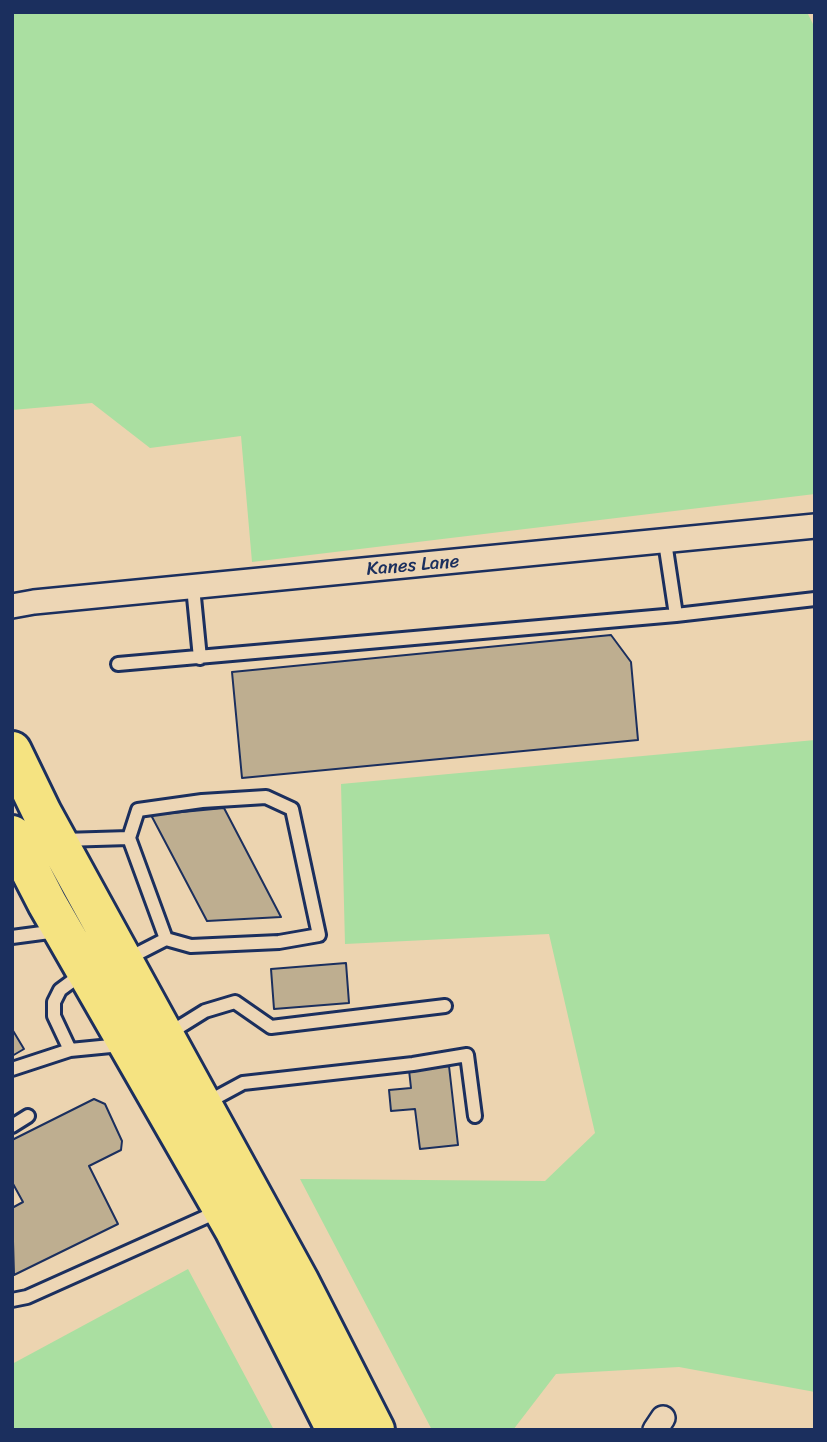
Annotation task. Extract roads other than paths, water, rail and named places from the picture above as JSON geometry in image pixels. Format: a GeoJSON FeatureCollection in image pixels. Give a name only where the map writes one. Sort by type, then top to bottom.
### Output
{"type":"FeatureCollection","features":[{"type":"Feature","properties":{"kind":"highway"},"geometry":{"type":"LineString","coordinates":[[12,751],[57,840],[299,1281],[375,1430]]}},
{"type":"Feature","properties":{"kind":"highway"},"geometry":{"type":"LineString","coordinates":[[12,835],[86,971],[223,1209],[336,1430]]}},
{"type":"Feature","properties":{"kind":"street","name":"Kanes Lane"},"geometry":{"type":"LineString","coordinates":[[12,606],[815,526]]}},
{"type":"Feature","properties":{"kind":"lane"},"geometry":{"type":"LineString","coordinates":[[665,542],[676,615]]}},
{"type":"Feature","properties":{"kind":"lane"},"geometry":{"type":"LineString","coordinates":[[193,587],[200,658]]}},
{"type":"Feature","properties":{"kind":"lane"},"geometry":{"type":"LineString","coordinates":[[118,664],[676,615],[815,599]]}},
{"type":"Feature","properties":{"kind":"lane"},"geometry":{"type":"LineString","coordinates":[[124,961],[166,939],[191,946],[279,942],[319,935],[292,809],[266,797],[138,810],[129,838],[166,939]]}},
{"type":"Feature","properties":{"kind":"lane"},"geometry":{"type":"LineString","coordinates":[[57,840],[129,838]]}},
{"type":"Feature","properties":{"kind":"lane"},"geometry":{"type":"LineString","coordinates":[[12,937],[63,930]]}},
{"type":"Feature","properties":{"kind":"lane"},"geometry":{"type":"LineString","coordinates":[[70,1051],[54,1016],[54,1002],[60,990],[86,971]]}},
{"type":"Feature","properties":{"kind":"lane"},"geometry":{"type":"LineString","coordinates":[[165,1036],[205,1011],[235,1002],[271,1027],[445,1006]]}},
{"type":"Feature","properties":{"kind":"lane"},"geometry":{"type":"LineString","coordinates":[[12,1069],[70,1051],[128,1044]]}},
{"type":"Feature","properties":{"kind":"lane"},"geometry":{"type":"LineString","coordinates":[[203,1105],[243,1083],[467,1055],[475,1116]]}},
{"type":"Feature","properties":{"kind":"lane"},"geometry":{"type":"LineString","coordinates":[[12,1126],[27,1116]]}},
{"type":"Feature","properties":{"kind":"lane"},"geometry":{"type":"LineString","coordinates":[[12,1300],[27,1297],[223,1209]]}}]}
